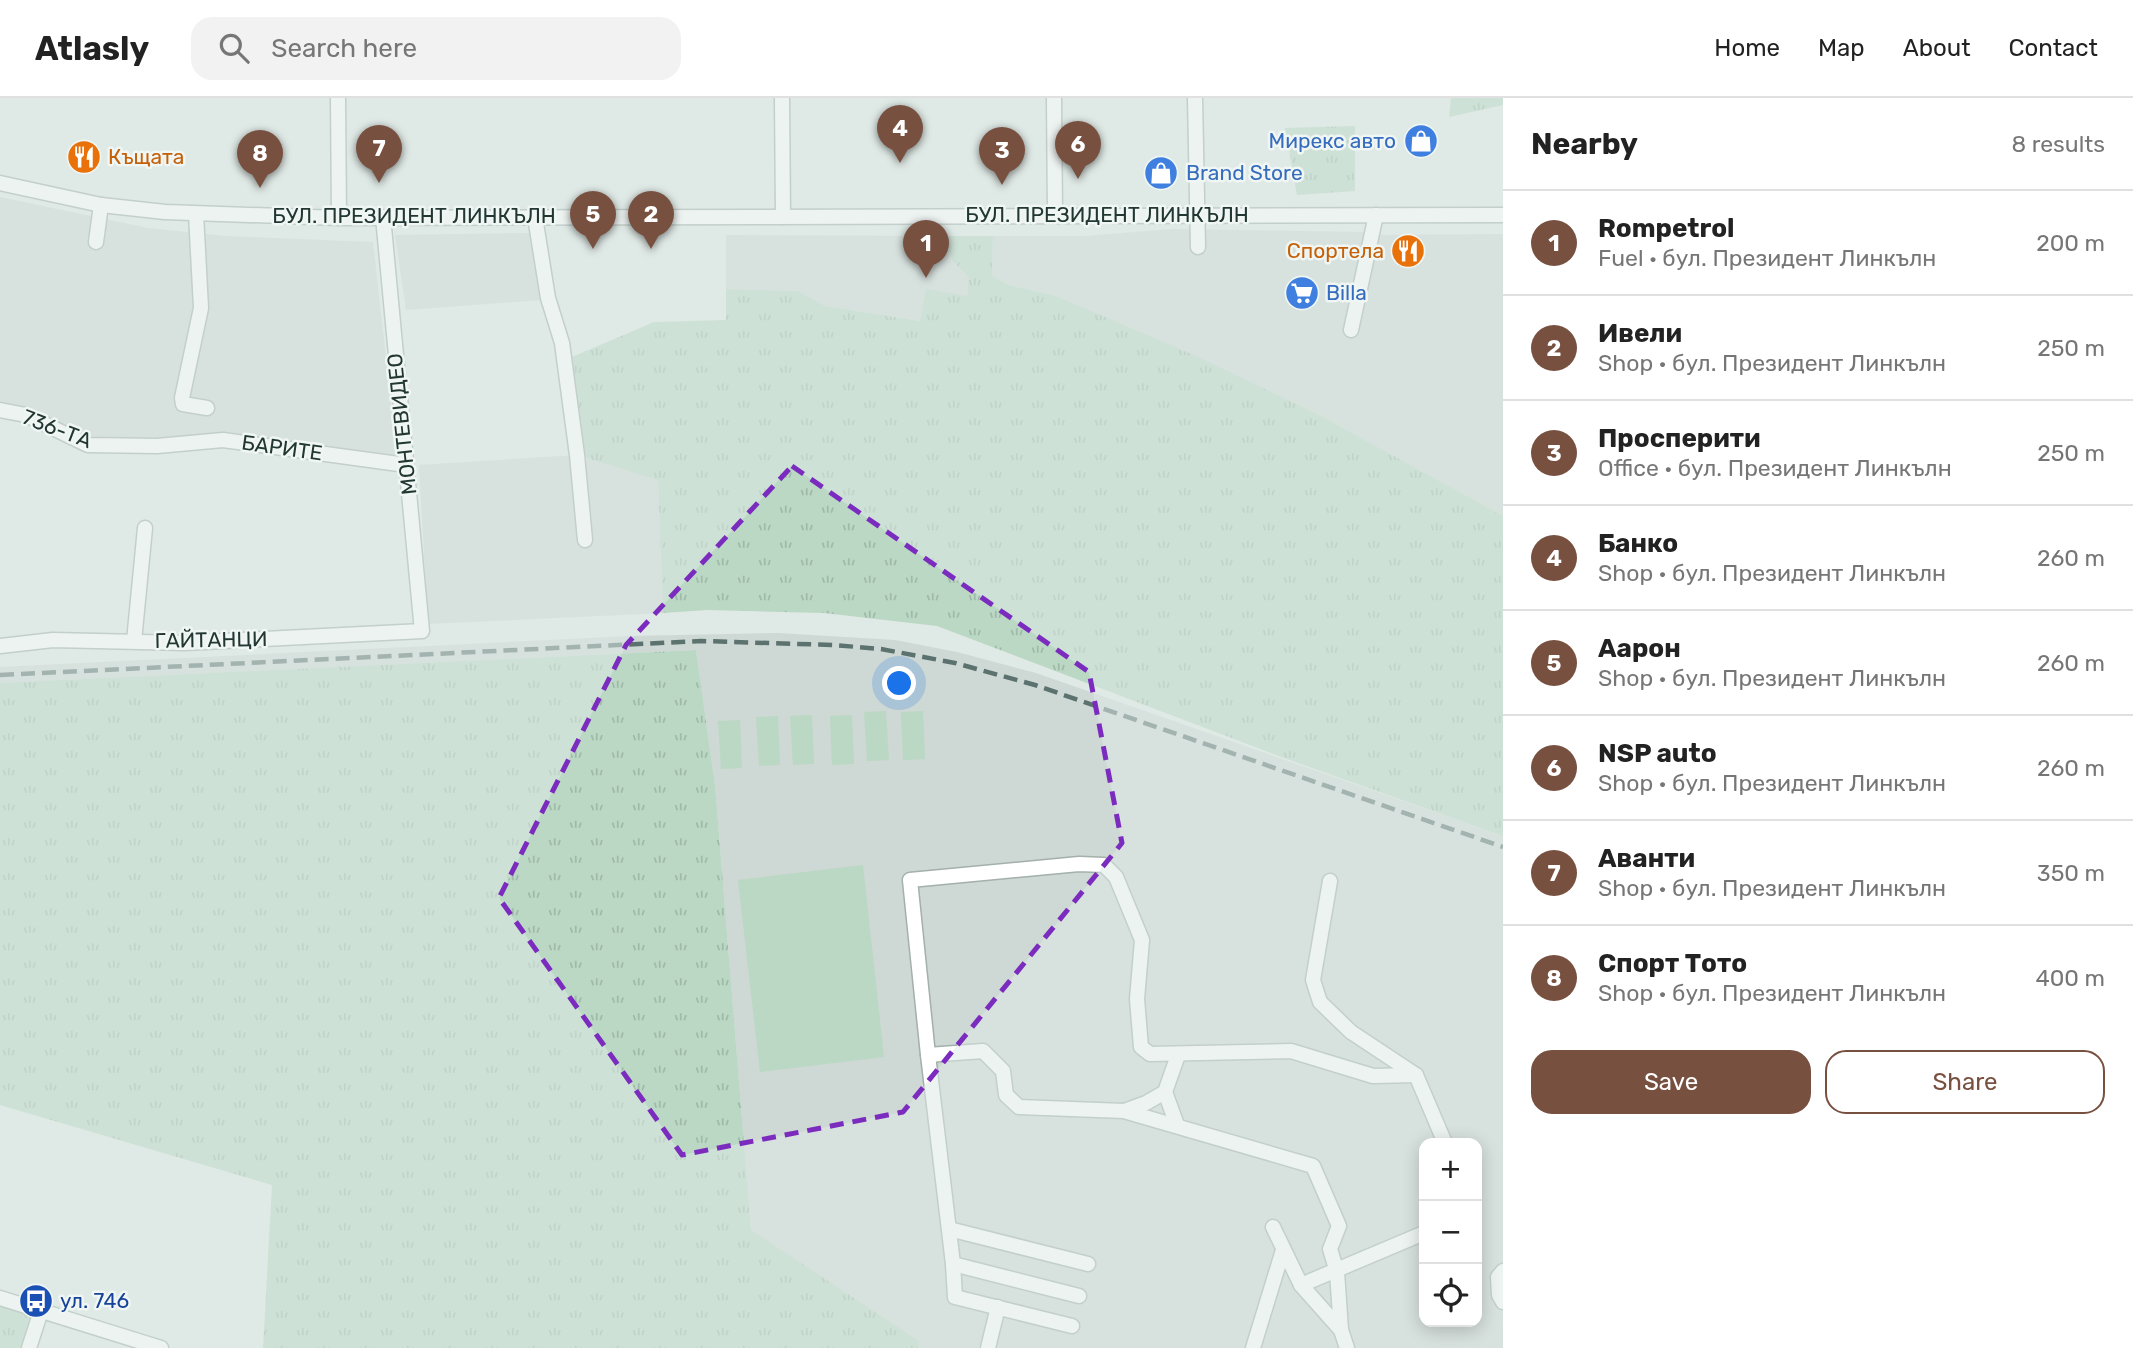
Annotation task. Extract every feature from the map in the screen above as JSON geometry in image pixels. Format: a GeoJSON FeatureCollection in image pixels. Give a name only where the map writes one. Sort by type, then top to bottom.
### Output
{"type":"FeatureCollection","features":[{"type":"Feature","properties":{"kind":"street"},"geometry":{"type":"LineString","coordinates":[[338,98],[339,218]]}},
{"type":"Feature","properties":{"kind":"street"},"geometry":{"type":"LineString","coordinates":[[782,98],[783,217]]}},
{"type":"Feature","properties":{"kind":"street"},"geometry":{"type":"LineString","coordinates":[[1054,98],[1055,216]]}},
{"type":"Feature","properties":{"kind":"street"},"geometry":{"type":"LineString","coordinates":[[1195,98],[1198,247]]}},
{"type":"Feature","properties":{"kind":"street","name":"БУЛ. ПРЕЗИДЕНТ ЛИНКЪЛН"},"geometry":{"type":"LineString","coordinates":[[0,183],[101,205],[196,214],[339,218],[1503,215]]}},
{"type":"Feature","properties":{"kind":"street"},"geometry":{"type":"LineString","coordinates":[[96,242],[101,205]]}},
{"type":"Feature","properties":{"kind":"street"},"geometry":{"type":"LineString","coordinates":[[196,214],[201,308],[182,398],[183,404],[207,408]]}},
{"type":"Feature","properties":{"kind":"street"},"geometry":{"type":"LineString","coordinates":[[1351,330],[1376,215]]}},
{"type":"Feature","properties":{"kind":"street","name":"МОНТЕВИДЕО"},"geometry":{"type":"LineString","coordinates":[[383,217],[422,631]]}},
{"type":"Feature","properties":{"kind":"street"},"geometry":{"type":"LineString","coordinates":[[535,217],[548,298],[562,343],[585,540]]}},
{"type":"Feature","properties":{"kind":"street","name":"736-ТА"},"geometry":{"type":"LineString","coordinates":[[0,410],[26,415],[88,445],[157,446]]}},
{"type":"Feature","properties":{"kind":"street","name":"БАРИТЕ"},"geometry":{"type":"LineString","coordinates":[[157,446],[223,440],[406,465]]}},
{"type":"Feature","properties":{"kind":"street"},"geometry":{"type":"LineString","coordinates":[[134,641],[145,528]]}},
{"type":"Feature","properties":{"kind":"street","name":"ГАЙТАНЦИ"},"geometry":{"type":"LineString","coordinates":[[0,646],[53,640],[184,643],[422,631]]}},
{"type":"Feature","properties":{"kind":"street"},"geometry":{"type":"LineString","coordinates":[[1072,1326],[955,1297],[910,880],[1079,864],[1104,865],[1116,877],[1142,940],[1137,999],[1141,1047],[1150,1054],[1291,1051],[1373,1076],[1416,1074]]}},
{"type":"Feature","properties":{"kind":"street"},"geometry":{"type":"LineString","coordinates":[[1330,881],[1313,980],[1320,1002],[1351,1032],[1416,1074],[1443,1138]]}},
{"type":"Feature","properties":{"kind":"street"},"geometry":{"type":"LineString","coordinates":[[928,1055],[983,1051],[1003,1071],[1006,1095],[1019,1107],[1124,1111],[1313,1166],[1339,1226],[1330,1249],[1337,1272],[1342,1330],[1347,1348]]}},
{"type":"Feature","properties":{"kind":"street"},"geometry":{"type":"LineString","coordinates":[[1177,1125],[1165,1092],[1178,1055]]}},
{"type":"Feature","properties":{"kind":"street"},"geometry":{"type":"LineString","coordinates":[[1124,1111],[1165,1092]]}},
{"type":"Feature","properties":{"kind":"street"},"geometry":{"type":"LineString","coordinates":[[1273,1227],[1301,1285],[1342,1330]]}},
{"type":"Feature","properties":{"kind":"street"},"geometry":{"type":"LineString","coordinates":[[949,1229],[1088,1264]]}},
{"type":"Feature","properties":{"kind":"street"},"geometry":{"type":"LineString","coordinates":[[1301,1285],[1419,1235]]}},
{"type":"Feature","properties":{"kind":"street"},"geometry":{"type":"LineString","coordinates":[[1253,1348],[1283,1250]]}},
{"type":"Feature","properties":{"kind":"street"},"geometry":{"type":"LineString","coordinates":[[953,1264],[1079,1296]]}},
{"type":"Feature","properties":{"kind":"street"},"geometry":{"type":"LineString","coordinates":[[1503,1271],[1498,1277],[1499,1295],[1503,1302]]}},
{"type":"Feature","properties":{"kind":"street"},"geometry":{"type":"LineString","coordinates":[[0,1298],[153,1347]]}},
{"type":"Feature","properties":{"kind":"street"},"geometry":{"type":"LineString","coordinates":[[988,1348],[998,1307]]}},
{"type":"Feature","properties":{"kind":"street"},"geometry":{"type":"LineString","coordinates":[[30,1348],[41,1311]]}},
{"type":"Feature","properties":{"kind":"highlighted area"},"geometry":{"type":"Polygon","coordinates":[[[792,466],[1089,672],[1122,843],[903,1112],[682,1155],[499,898],[626,645],[792,466]]]}},
{"type":"Feature","properties":{"kind":"shaded area"},"geometry":{"type":"Polygon","coordinates":[[[0,197],[148,228],[226,236],[373,242],[397,456],[254,437],[88,438],[0,405],[0,197]]]}},
{"type":"Feature","properties":{"kind":"shaded area"},"geometry":{"type":"Polygon","coordinates":[[[1171,229],[1366,232],[1377,235],[1503,234],[1503,516],[1325,418],[1056,296],[1009,285],[992,276],[993,236],[1086,236],[1171,229]]]}},
{"type":"Feature","properties":{"kind":"shaded area"},"geometry":{"type":"Polygon","coordinates":[[[530,233],[542,300],[406,310],[395,235],[530,233]]]}},
{"type":"Feature","properties":{"kind":"shaded area"},"geometry":{"type":"Polygon","coordinates":[[[726,235],[938,236],[954,262],[970,279],[967,296],[921,321],[825,306],[798,291],[726,289],[726,235]]]}},
{"type":"Feature","properties":{"kind":"shaded area"},"geometry":{"type":"Polygon","coordinates":[[[583,457],[658,479],[663,613],[428,624],[419,465],[583,457]]]}},
{"type":"Feature","properties":{"kind":"shaded area"},"geometry":{"type":"Polygon","coordinates":[[[778,633],[895,640],[957,652],[1036,673],[1503,836],[1503,1348],[918,1348],[918,1341],[751,1231],[715,785],[696,650],[0,683],[0,667],[630,636],[778,633]]]}},
{"type":"Feature","properties":{"kind":"green space"},"geometry":{"type":"Polygon","coordinates":[[[1451,98],[1503,98],[1503,105],[1449,117],[1451,98]]]}},
{"type":"Feature","properties":{"kind":"green space"},"geometry":{"type":"Polygon","coordinates":[[[1355,126],[1355,191],[1297,195],[1285,128],[1355,126]]]}},
{"type":"Feature","properties":{"kind":"green space"},"geometry":{"type":"Polygon","coordinates":[[[938,236],[993,236],[992,276],[1009,285],[1056,296],[1196,356],[1325,418],[1503,516],[1503,836],[1281,757],[937,626],[824,613],[707,610],[663,613],[658,480],[583,457],[572,357],[654,322],[726,320],[726,289],[798,291],[825,306],[920,321],[926,289],[967,296],[969,278],[954,262],[938,236]]]}},
{"type":"Feature","properties":{"kind":"green space"},"geometry":{"type":"Polygon","coordinates":[[[696,650],[715,785],[751,1230],[919,1341],[918,1348],[263,1348],[272,1185],[0,1105],[0,683],[696,650]]]}},
{"type":"Feature","properties":{"kind":"green space"},"geometry":{"type":"Polygon","coordinates":[[[886,711],[889,760],[867,761],[864,712],[886,711]]]}},
{"type":"Feature","properties":{"kind":"green space"},"geometry":{"type":"Polygon","coordinates":[[[923,711],[925,759],[903,760],[901,712],[923,711]]]}},
{"type":"Feature","properties":{"kind":"green space"},"geometry":{"type":"Polygon","coordinates":[[[812,715],[814,764],[793,765],[790,716],[812,715]]]}},
{"type":"Feature","properties":{"kind":"green space"},"geometry":{"type":"Polygon","coordinates":[[[852,715],[854,764],[832,765],[830,716],[852,715]]]}},
{"type":"Feature","properties":{"kind":"green space"},"geometry":{"type":"Polygon","coordinates":[[[778,716],[780,765],[759,766],[756,717],[778,716]]]}},
{"type":"Feature","properties":{"kind":"green space"},"geometry":{"type":"Polygon","coordinates":[[[740,720],[742,768],[721,769],[718,721],[740,720]]]}},
{"type":"Feature","properties":{"kind":"green space"},"geometry":{"type":"Polygon","coordinates":[[[863,865],[884,1057],[760,1072],[738,880],[863,865]]]}},
{"type":"Feature","properties":{"kind":"green space"},"geometry":{"type":"Polygon","coordinates":[[[0,1298],[41,1311],[29,1348],[0,1348],[0,1298]]]}},
{"type":"Feature","properties":{"kind":"railway"},"geometry":{"type":"LineString","coordinates":[[0,675],[701,641],[881,649],[955,663],[1035,685],[1503,847]]}},
{"type":"Feature","properties":{"kind":"place","name":"Мирекс авто"},"geometry":{"type":"Point","coordinates":[1421,141]}},
{"type":"Feature","properties":{"kind":"place","name":"Къщата"},"geometry":{"type":"Point","coordinates":[84,157]}},
{"type":"Feature","properties":{"kind":"place","name":"Банко"},"geometry":{"type":"Point","coordinates":[900,163]}},
{"type":"Feature","properties":{"kind":"place","name":"Brand Store"},"geometry":{"type":"Point","coordinates":[1161,173]}},
{"type":"Feature","properties":{"kind":"place","name":"NSP auto"},"geometry":{"type":"Point","coordinates":[1078,179]}},
{"type":"Feature","properties":{"kind":"place","name":"Аванти"},"geometry":{"type":"Point","coordinates":[379,183]}},
{"type":"Feature","properties":{"kind":"place","name":"Просперити"},"geometry":{"type":"Point","coordinates":[1002,185]}},
{"type":"Feature","properties":{"kind":"place","name":"Спорт Тото"},"geometry":{"type":"Point","coordinates":[260,188]}},
{"type":"Feature","properties":{"kind":"place","name":"Аарон"},"geometry":{"type":"Point","coordinates":[593,249]}},
{"type":"Feature","properties":{"kind":"place","name":"Ивели"},"geometry":{"type":"Point","coordinates":[651,249]}},
{"type":"Feature","properties":{"kind":"place","name":"Спортела"},"geometry":{"type":"Point","coordinates":[1408,251]}},
{"type":"Feature","properties":{"kind":"place","name":"Rompetrol"},"geometry":{"type":"Point","coordinates":[926,278]}},
{"type":"Feature","properties":{"kind":"place","name":"Billa"},"geometry":{"type":"Point","coordinates":[1302,293]}},
{"type":"Feature","properties":{"kind":"place","name":"ул. 746"},"geometry":{"type":"Point","coordinates":[36,1301]}}]}
